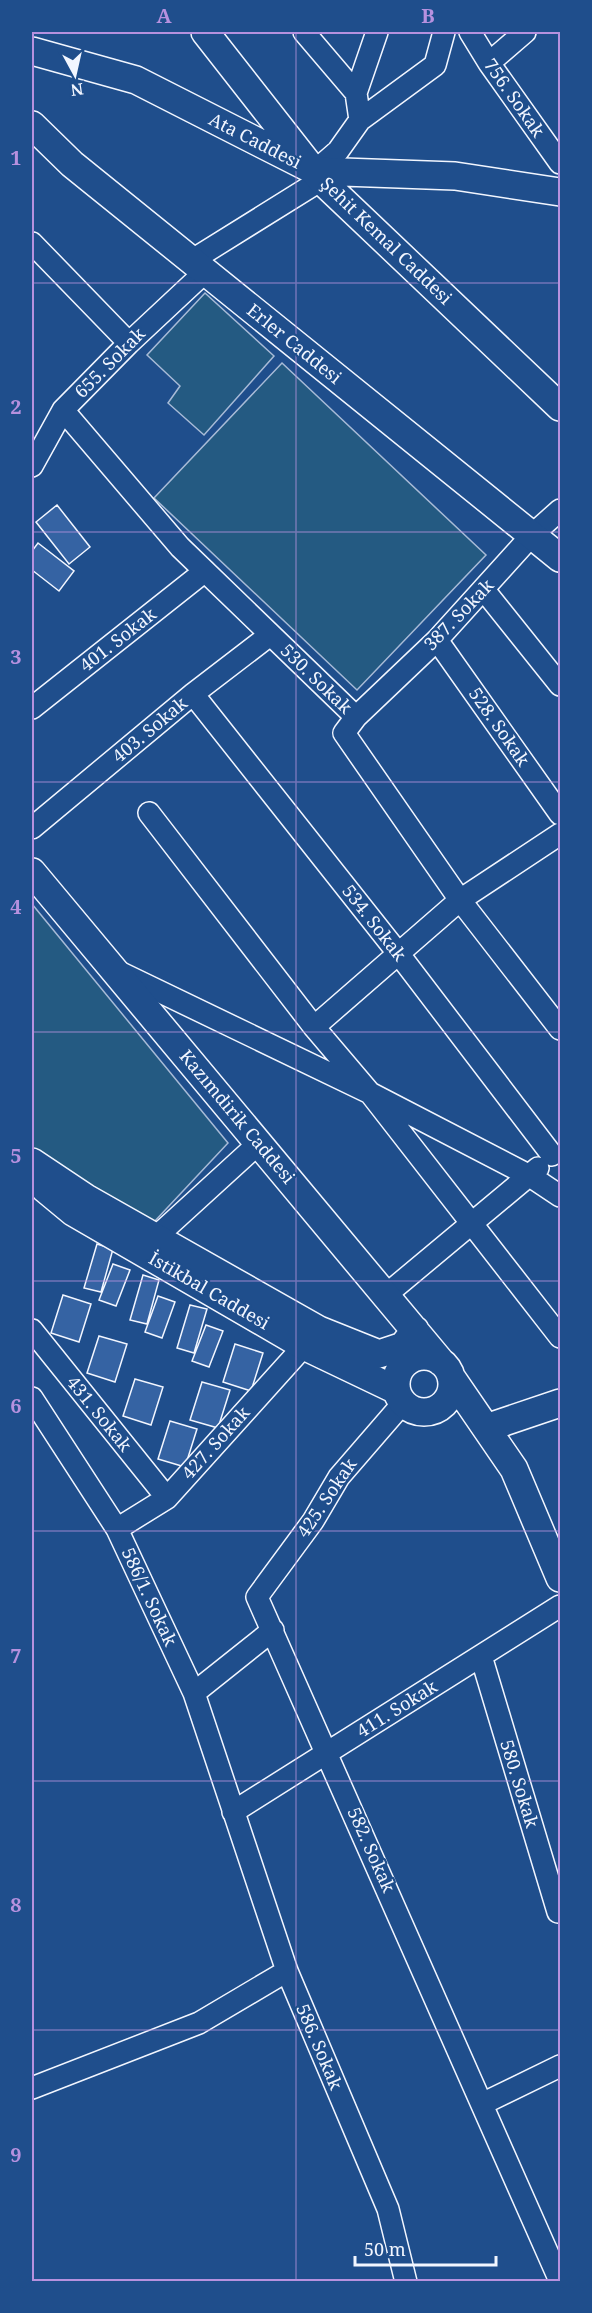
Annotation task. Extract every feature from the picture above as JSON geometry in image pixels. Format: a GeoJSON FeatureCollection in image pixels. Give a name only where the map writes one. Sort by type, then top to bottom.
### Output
{"type":"FeatureCollection","features":[{"type":"Feature","properties":{"kind":"main road","name":"Şehit Kemal Caddesi"},"geometry":{"type":"LineString","coordinates":[[205,32],[318,176],[558,401]]}},
{"type":"Feature","properties":{"kind":"main road","name":"Ata Caddesi"},"geometry":{"type":"LineString","coordinates":[[32,51],[136,80],[318,176],[455,176],[561,192]]}},
{"type":"Feature","properties":{"kind":"main road","name":"Erler Caddesi"},"geometry":{"type":"LineString","coordinates":[[32,125],[72,164],[561,558]]}},
{"type":"Feature","properties":{"kind":"main road","name":"Kazımdirik Caddesi"},"geometry":{"type":"LineString","coordinates":[[32,872],[387,1294],[446,1369],[514,1469],[561,1578]]}},
{"type":"Feature","properties":{"kind":"main road"},"geometry":{"type":"LineString","coordinates":[[32,1162],[86,1198],[319,1330],[405,1363]]}},
{"type":"Feature","properties":{"kind":"main road","name":"İstikbal Caddesi"},"geometry":{"type":"LineString","coordinates":[[32,1177],[73,1212],[304,1346],[409,1401],[486,1428]]}},
{"type":"Feature","properties":{"kind":"main road"},"geometry":{"type":"LineString","coordinates":[[379,1354],[403,1346],[415,1330]]}},
{"type":"Feature","properties":{"kind":"main road"},"geometry":{"type":"LineString","coordinates":[[424,1355],[446,1369],[452,1387],[444,1403],[409,1401],[397,1373],[405,1363],[424,1355]]}},
{"type":"Feature","properties":{"kind":"main road"},"geometry":{"type":"LineString","coordinates":[[486,1428],[561,1402]]}},
{"type":"Feature","properties":{"kind":"street"},"geometry":{"type":"LineString","coordinates":[[304,32],[356,93]]}},
{"type":"Feature","properties":{"kind":"street"},"geometry":{"type":"LineString","coordinates":[[360,120],[356,93],[377,32]]}},
{"type":"Feature","properties":{"kind":"street","name":"655. Sokak"},"geometry":{"type":"LineString","coordinates":[[32,466],[63,410],[129,343],[198,266],[318,176],[360,120],[435,65],[444,32]]}},
{"type":"Feature","properties":{"kind":"street","name":"756. Sokak"},"geometry":{"type":"LineString","coordinates":[[470,32],[489,63],[561,163]]}},
{"type":"Feature","properties":{"kind":"street"},"geometry":{"type":"LineString","coordinates":[[489,63],[525,32]]}},
{"type":"Feature","properties":{"kind":"street"},"geometry":{"type":"LineString","coordinates":[[32,243],[129,343]]}},
{"type":"Feature","properties":{"kind":"street","name":"530. Sokak"},"geometry":{"type":"LineString","coordinates":[[63,410],[180,547],[356,717],[344,733],[460,900],[561,1029]]}},
{"type":"Feature","properties":{"kind":"street","name":"387. Sokak"},"geometry":{"type":"LineString","coordinates":[[356,717],[437,640],[532,535],[561,510]]}},
{"type":"Feature","properties":{"kind":"street","name":"401. Sokak"},"geometry":{"type":"LineString","coordinates":[[32,708],[205,571]]}},
{"type":"Feature","properties":{"kind":"street"},"geometry":{"type":"LineString","coordinates":[[484,590],[561,685]]}},
{"type":"Feature","properties":{"kind":"street","name":"403. Sokak"},"geometry":{"type":"LineString","coordinates":[[32,828],[194,694],[270,635]]}},
{"type":"Feature","properties":{"kind":"street","name":"528. Sokak"},"geometry":{"type":"LineString","coordinates":[[437,640],[559,810]]}},
{"type":"Feature","properties":{"kind":"street","name":"534. Sokak"},"geometry":{"type":"LineString","coordinates":[[194,694],[556,1151]]}},
{"type":"Feature","properties":{"kind":"street"},"geometry":{"type":"LineString","coordinates":[[149,813],[314,1027],[370,1093],[470,1225],[561,1337]]}},
{"type":"Feature","properties":{"kind":"street"},"geometry":{"type":"LineString","coordinates":[[314,1027],[460,900],[561,834]]}},
{"type":"Feature","properties":{"kind":"street"},"geometry":{"type":"LineString","coordinates":[[111,968],[370,1093],[530,1176],[561,1197]]}},
{"type":"Feature","properties":{"kind":"street"},"geometry":{"type":"LineString","coordinates":[[156,1237],[259,1143]]}},
{"type":"Feature","properties":{"kind":"street"},"geometry":{"type":"LineString","coordinates":[[387,1294],[530,1176],[556,1151]]}},
{"type":"Feature","properties":{"kind":"street","name":"431. Sokak"},"geometry":{"type":"LineString","coordinates":[[32,1330],[167,1498]]}},
{"type":"Feature","properties":{"kind":"street","name":"427. Sokak"},"geometry":{"type":"LineString","coordinates":[[117,1529],[167,1498],[304,1346]]}},
{"type":"Feature","properties":{"kind":"street","name":"586/1. Sokak"},"geometry":{"type":"LineString","coordinates":[[32,1398],[117,1529],[194,1693],[233,1812]]}},
{"type":"Feature","properties":{"kind":"street","name":"425. Sokak"},"geometry":{"type":"LineString","coordinates":[[257,1597],[313,1521],[339,1476],[409,1401]]}},
{"type":"Feature","properties":{"kind":"street","name":"582. Sokak"},"geometry":{"type":"LineString","coordinates":[[257,1597],[328,1752],[561,2281]]}},
{"type":"Feature","properties":{"kind":"street","name":"411. Sokak"},"geometry":{"type":"LineString","coordinates":[[233,1812],[561,1606]]}},
{"type":"Feature","properties":{"kind":"street"},"geometry":{"type":"LineString","coordinates":[[194,1693],[273,1630]]}},
{"type":"Feature","properties":{"kind":"street","name":"580. Sokak"},"geometry":{"type":"LineString","coordinates":[[481,1656],[559,1912]]}},
{"type":"Feature","properties":{"kind":"street","name":"586. Sokak"},"geometry":{"type":"LineString","coordinates":[[233,1812],[287,1971],[388,2209],[406,2282]]}},
{"type":"Feature","properties":{"kind":"street"},"geometry":{"type":"LineString","coordinates":[[32,2088],[199,2023],[287,1971]]}},
{"type":"Feature","properties":{"kind":"street"},"geometry":{"type":"LineString","coordinates":[[484,2103],[561,2066]]}},
{"type":"Feature","properties":{"kind":"shaded area"},"geometry":{"type":"Polygon","coordinates":[[[205,293],[274,356],[204,435],[168,403],[180,386],[147,355],[205,293]]]}},
{"type":"Feature","properties":{"kind":"shaded area"},"geometry":{"type":"Polygon","coordinates":[[[282,363],[486,555],[357,690],[154,498],[282,363]]]}},
{"type":"Feature","properties":{"kind":"shaded area"},"geometry":{"type":"Polygon","coordinates":[[[32,904],[228,1143],[153,1223],[32,1157],[32,904]]]}},
{"type":"Feature","properties":{"kind":"building"},"geometry":{"type":"Polygon","coordinates":[[[57,505],[90,547],[69,564],[36,522],[57,505]]]}},
{"type":"Feature","properties":{"kind":"building"},"geometry":{"type":"Polygon","coordinates":[[[38,543],[74,571],[59,591],[32,570],[32,551],[38,543]]]}},
{"type":"Feature","properties":{"kind":"building"},"geometry":{"type":"Polygon","coordinates":[[[97,1244],[113,1249],[101,1292],[84,1288],[97,1244]]]}},
{"type":"Feature","properties":{"kind":"building"},"geometry":{"type":"Polygon","coordinates":[[[113,1264],[130,1270],[116,1306],[99,1300],[113,1264]]]}},
{"type":"Feature","properties":{"kind":"building"},"geometry":{"type":"Polygon","coordinates":[[[143,1275],[159,1280],[147,1324],[130,1320],[143,1275]]]}},
{"type":"Feature","properties":{"kind":"building"},"geometry":{"type":"Polygon","coordinates":[[[63,1295],[91,1304],[79,1342],[51,1333],[63,1295]]]}},
{"type":"Feature","properties":{"kind":"building"},"geometry":{"type":"Polygon","coordinates":[[[158,1296],[175,1302],[162,1338],[145,1332],[158,1296]]]}},
{"type":"Feature","properties":{"kind":"building"},"geometry":{"type":"Polygon","coordinates":[[[190,1305],[207,1309],[194,1353],[177,1348],[190,1305]]]}},
{"type":"Feature","properties":{"kind":"building"},"geometry":{"type":"Polygon","coordinates":[[[206,1325],[223,1331],[209,1367],[192,1361],[206,1325]]]}},
{"type":"Feature","properties":{"kind":"building"},"geometry":{"type":"Polygon","coordinates":[[[99,1336],[127,1344],[115,1382],[87,1373],[99,1336]]]}},
{"type":"Feature","properties":{"kind":"building"},"geometry":{"type":"Polygon","coordinates":[[[235,1344],[263,1353],[251,1391],[223,1382],[235,1344]]]}},
{"type":"Feature","properties":{"kind":"building"},"geometry":{"type":"Polygon","coordinates":[[[135,1379],[163,1387],[151,1425],[123,1416],[135,1379]]]}},
{"type":"Feature","properties":{"kind":"building"},"geometry":{"type":"Polygon","coordinates":[[[202,1382],[230,1390],[218,1428],[190,1420],[202,1382]]]}},
{"type":"Feature","properties":{"kind":"building"},"geometry":{"type":"Polygon","coordinates":[[[170,1421],[197,1429],[185,1467],[158,1459],[170,1421]]]}}]}
